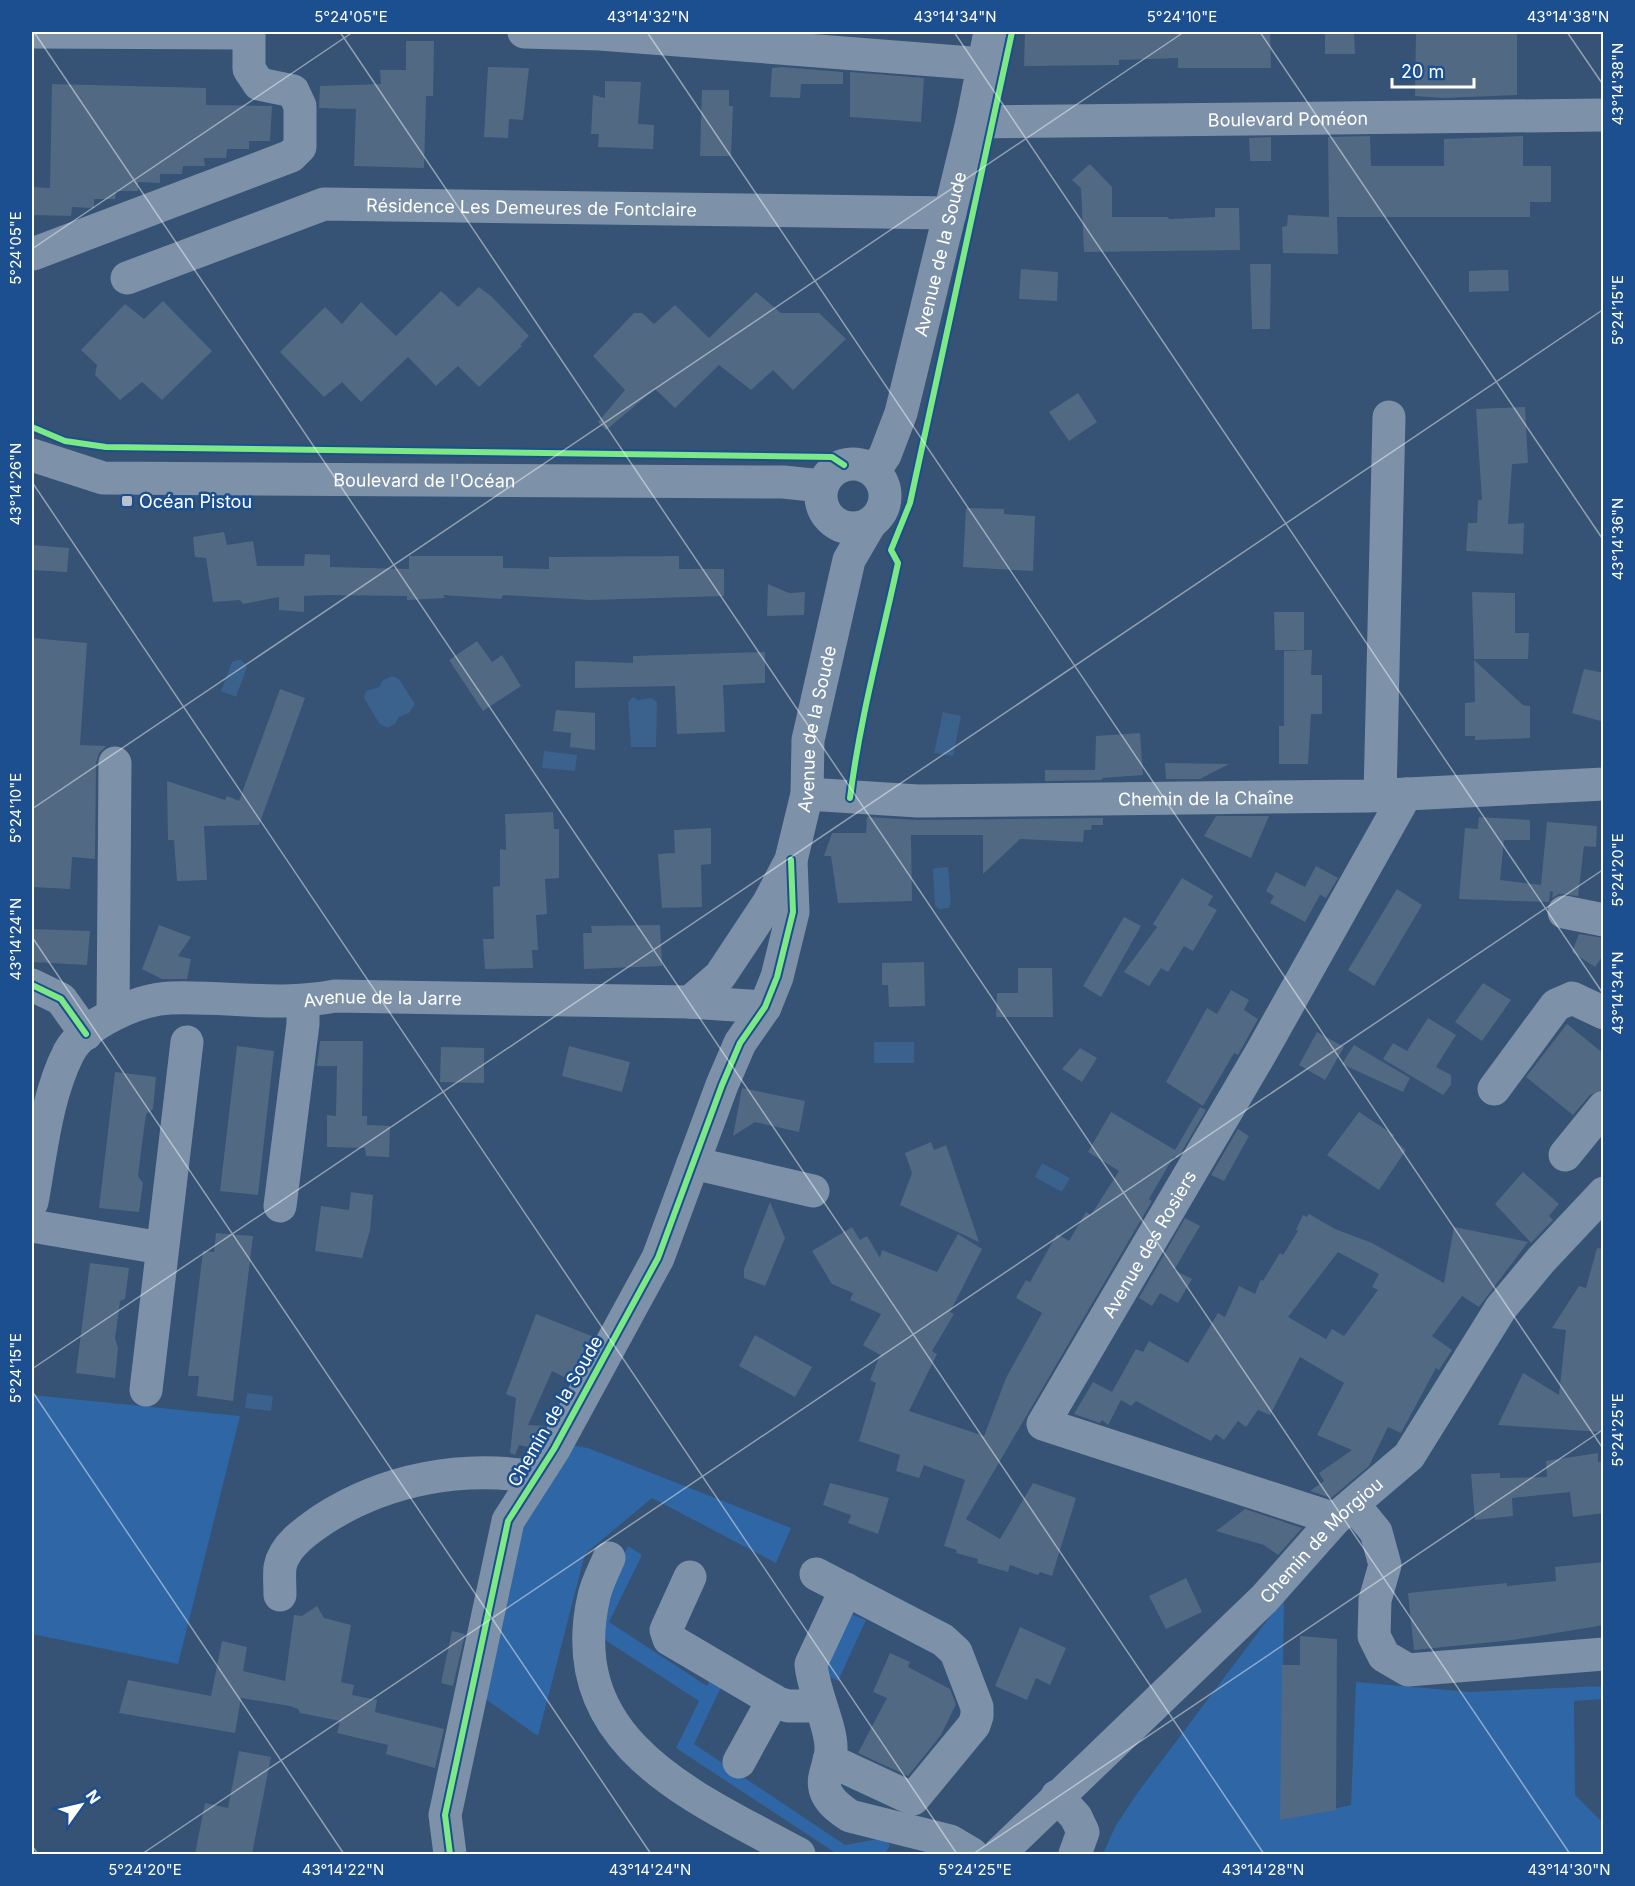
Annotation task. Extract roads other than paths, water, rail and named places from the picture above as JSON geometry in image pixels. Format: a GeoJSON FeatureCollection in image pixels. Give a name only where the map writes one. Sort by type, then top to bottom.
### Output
{"type":"FeatureCollection","features":[{"type":"Feature","properties":{"kind":"street"},"geometry":{"type":"LineString","coordinates":[[32,32],[248,32],[249,69],[260,84],[293,91],[300,106],[300,147],[291,156],[33,254]]}},
{"type":"Feature","properties":{"kind":"street"},"geometry":{"type":"LineString","coordinates":[[524,32],[600,34],[984,64]]}},
{"type":"Feature","properties":{"kind":"street","name":"Avenue de la Soude"},"geometry":{"type":"LineString","coordinates":[[874,471],[897,427],[951,213],[990,32]]}},
{"type":"Feature","properties":{"kind":"street","name":"Boulevard Poméon"},"geometry":{"type":"LineString","coordinates":[[972,122],[1604,115]]}},
{"type":"Feature","properties":{"kind":"street","name":"Résidence Les Demeures de Fontclaire"},"geometry":{"type":"LineString","coordinates":[[127,278],[324,204],[951,213]]}},
{"type":"Feature","properties":{"kind":"street"},"geometry":{"type":"LineString","coordinates":[[1389,417],[1393,795]]}},
{"type":"Feature","properties":{"kind":"street","name":"Boulevard de l'Océan"},"geometry":{"type":"LineString","coordinates":[[32,455],[104,478],[783,482],[822,486]]}},
{"type":"Feature","properties":{"kind":"street"},"geometry":{"type":"LineString","coordinates":[[837,525],[854,529],[870,524],[878,518],[886,501],[885,490],[874,471],[860,464],[844,465],[830,473],[822,486],[821,501],[826,515],[837,525],[849,560]]}},
{"type":"Feature","properties":{"kind":"street","name":"Avenue de la Soude"},"geometry":{"type":"LineString","coordinates":[[690,1002],[720,976],[769,902],[790,860],[807,794],[808,740],[849,560],[870,524]]}},
{"type":"Feature","properties":{"kind":"street"},"geometry":{"type":"LineString","coordinates":[[113,1014],[115,763]]}},
{"type":"Feature","properties":{"kind":"street","name":"Chemin de la Chaîne"},"geometry":{"type":"LineString","coordinates":[[807,794],[918,801],[1393,795],[1604,784]]}},
{"type":"Feature","properties":{"kind":"street","name":"Avenue des Rosiers"},"geometry":{"type":"LineString","coordinates":[[1344,1512],[1043,1424],[1262,1051],[1393,795]]}},
{"type":"Feature","properties":{"kind":"street","name":"Avenue de la Soude"},"geometry":{"type":"LineString","coordinates":[[765,1007],[777,977],[793,912],[790,860]]}},
{"type":"Feature","properties":{"kind":"street"},"geometry":{"type":"LineString","coordinates":[[1564,912],[1604,920]]}},
{"type":"Feature","properties":{"kind":"street"},"geometry":{"type":"LineString","coordinates":[[32,985],[61,999],[86,1035]]}},
{"type":"Feature","properties":{"kind":"street","name":"Avenue de la Jarre"},"geometry":{"type":"LineString","coordinates":[[32,1203],[54,1093],[70,1050],[113,1014],[135,1005],[169,998],[303,1002],[335,996],[690,1002],[765,1007]]}},
{"type":"Feature","properties":{"kind":"street"},"geometry":{"type":"LineString","coordinates":[[1494,1089],[1556,1005],[1572,998],[1604,1013]]}},
{"type":"Feature","properties":{"kind":"street"},"geometry":{"type":"LineString","coordinates":[[280,1206],[303,1024],[303,1002]]}},
{"type":"Feature","properties":{"kind":"street","name":"Chemin de la Soude"},"geometry":{"type":"LineString","coordinates":[[450,1854],[445,1815],[508,1521],[536,1477],[658,1258],[740,1043],[765,1007]]}},
{"type":"Feature","properties":{"kind":"street"},"geometry":{"type":"LineString","coordinates":[[146,1390],[187,1042]]}},
{"type":"Feature","properties":{"kind":"street"},"geometry":{"type":"LineString","coordinates":[[1566,1155],[1604,1107]]}},
{"type":"Feature","properties":{"kind":"street"},"geometry":{"type":"LineString","coordinates":[[693,1162],[813,1191]]}},
{"type":"Feature","properties":{"kind":"street","name":"Chemin de Morgiou"},"geometry":{"type":"LineString","coordinates":[[999,1854],[1264,1599],[1344,1512],[1409,1455],[1501,1308],[1541,1260],[1603,1195]]}},
{"type":"Feature","properties":{"kind":"street"},"geometry":{"type":"LineString","coordinates":[[32,1226],[161,1248]]}},
{"type":"Feature","properties":{"kind":"street"},"geometry":{"type":"LineString","coordinates":[[280,1594],[280,1566],[302,1533],[359,1498],[393,1485],[454,1474],[491,1472],[536,1477]]}},
{"type":"Feature","properties":{"kind":"street"},"geometry":{"type":"LineString","coordinates":[[1344,1512],[1376,1532],[1385,1564],[1375,1600],[1374,1636],[1384,1656],[1408,1670],[1604,1654]]}},
{"type":"Feature","properties":{"kind":"street"},"geometry":{"type":"LineString","coordinates":[[609,1558],[594,1593],[589,1646],[597,1695],[606,1713],[628,1743],[661,1775],[683,1791],[800,1854]]}},
{"type":"Feature","properties":{"kind":"street"},"geometry":{"type":"LineString","coordinates":[[816,1574],[951,1646],[977,1707],[974,1725],[912,1799],[829,1760]]}},
{"type":"Feature","properties":{"kind":"street"},"geometry":{"type":"LineString","coordinates":[[690,1577],[666,1630],[666,1635],[773,1700],[788,1706],[820,1706]]}},
{"type":"Feature","properties":{"kind":"street"},"geometry":{"type":"LineString","coordinates":[[846,1589],[811,1664],[832,1748],[823,1780],[827,1795],[837,1808],[902,1842],[950,1841],[972,1854]]}},
{"type":"Feature","properties":{"kind":"street"},"geometry":{"type":"LineString","coordinates":[[739,1762],[773,1700]]}},
{"type":"Feature","properties":{"kind":"street"},"geometry":{"type":"LineString","coordinates":[[1057,1796],[1076,1817],[1083,1832],[1076,1854]]}},
{"type":"Feature","properties":{"kind":"place","name":"Océan Pistou"},"geometry":{"type":"Point","coordinates":[127,501]}}]}
